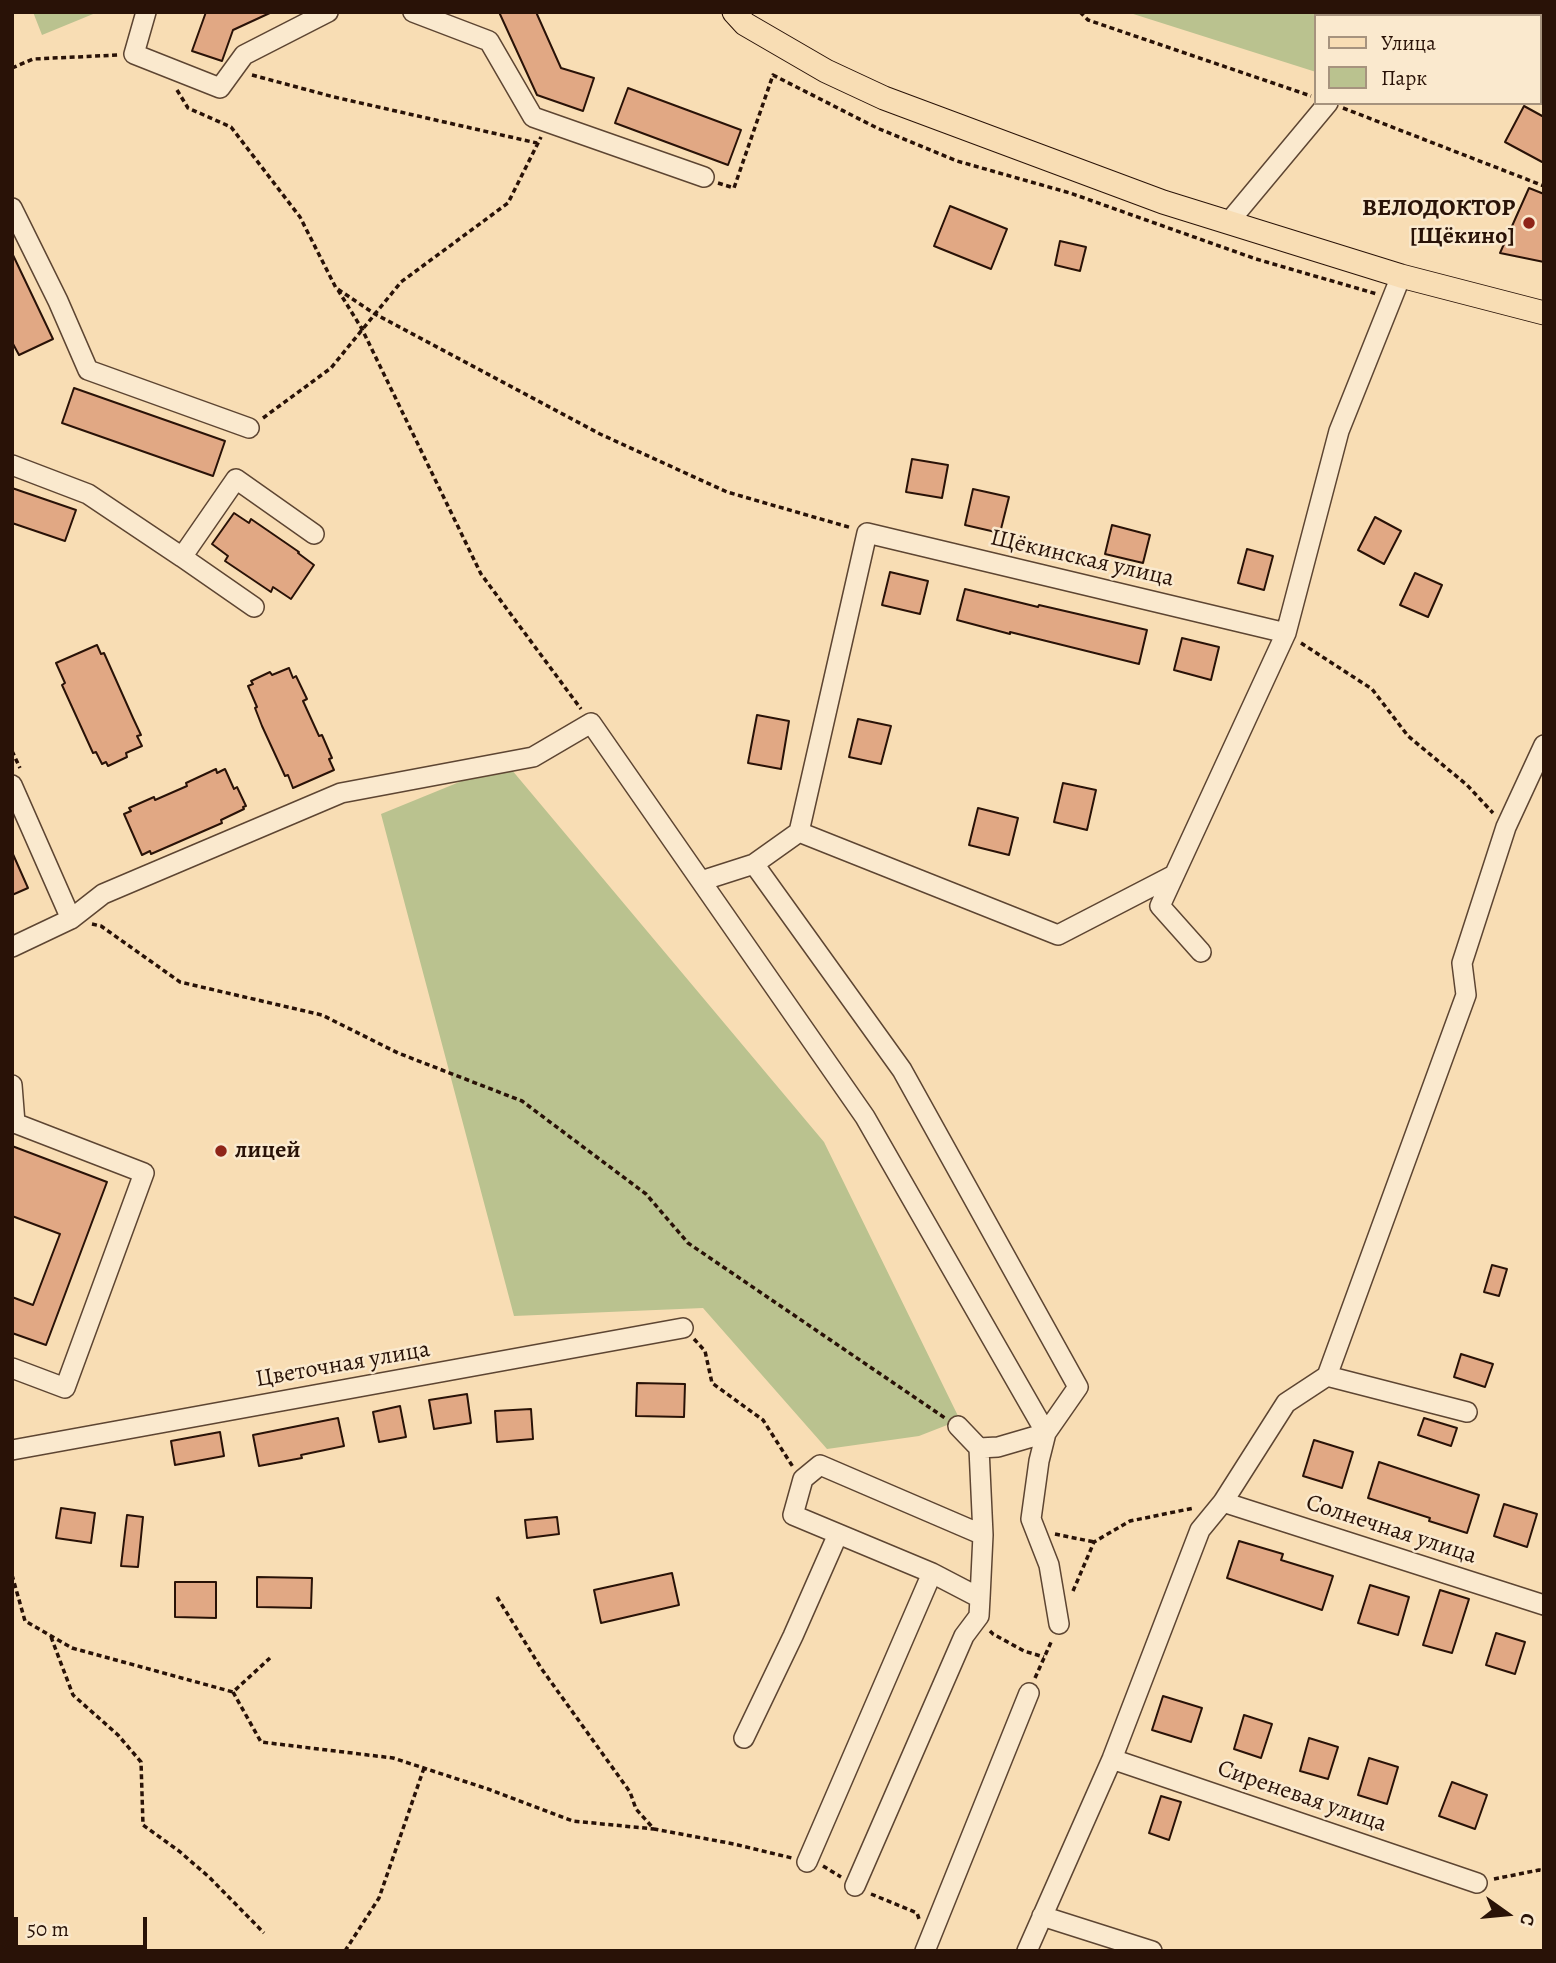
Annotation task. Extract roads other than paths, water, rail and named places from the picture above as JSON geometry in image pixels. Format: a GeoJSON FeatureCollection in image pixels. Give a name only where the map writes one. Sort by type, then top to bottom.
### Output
{"type":"FeatureCollection","features":[{"type":"Feature","properties":{"kind":"main road"},"geometry":{"type":"LineString","coordinates":[[734,12],[745,24],[826,71],[884,98],[1163,202],[1401,276],[1544,313]]}},
{"type":"Feature","properties":{"kind":"street"},"geometry":{"type":"LineString","coordinates":[[146,12],[134,54],[220,88],[244,54],[328,12]]}},
{"type":"Feature","properties":{"kind":"street"},"geometry":{"type":"LineString","coordinates":[[413,12],[489,41],[533,117],[704,177]]}},
{"type":"Feature","properties":{"kind":"street"},"geometry":{"type":"LineString","coordinates":[[1228,223],[1328,105]]}},
{"type":"Feature","properties":{"kind":"street"},"geometry":{"type":"LineString","coordinates":[[12,208],[58,301],[88,370],[249,428]]}},
{"type":"Feature","properties":{"kind":"street"},"geometry":{"type":"LineString","coordinates":[[1201,952],[1160,906],[1286,633],[1339,431],[1401,276]]}},
{"type":"Feature","properties":{"kind":"street"},"geometry":{"type":"LineString","coordinates":[[12,465],[88,494],[254,607]]}},
{"type":"Feature","properties":{"kind":"street"},"geometry":{"type":"LineString","coordinates":[[182,557],[236,479],[314,534]]}},
{"type":"Feature","properties":{"kind":"street","name":"Щёкинская улица"},"geometry":{"type":"LineString","coordinates":[[799,832],[867,533],[1286,633]]}},
{"type":"Feature","properties":{"kind":"street"},"geometry":{"type":"LineString","coordinates":[[12,947],[71,919],[103,894],[341,793],[533,757],[591,723],[865,1117],[1046,1433]]}},
{"type":"Feature","properties":{"kind":"street"},"geometry":{"type":"LineString","coordinates":[[1027,1951],[1112,1759],[1200,1530],[1223,1502],[1286,1403],[1327,1376],[1466,995],[1462,963],[1506,827],[1544,745]]}},
{"type":"Feature","properties":{"kind":"street"},"geometry":{"type":"LineString","coordinates":[[12,785],[71,919]]}},
{"type":"Feature","properties":{"kind":"street"},"geometry":{"type":"LineString","coordinates":[[701,881],[754,864],[799,832],[1058,935],[1174,875]]}},
{"type":"Feature","properties":{"kind":"street"},"geometry":{"type":"LineString","coordinates":[[754,864],[902,1070],[1078,1387],[1046,1433],[1031,1518],[1049,1565],[1059,1624]]}},
{"type":"Feature","properties":{"kind":"street"},"geometry":{"type":"LineString","coordinates":[[12,1085],[14,1123],[144,1173],[65,1388],[12,1368]]}},
{"type":"Feature","properties":{"kind":"street","name":"Цветочная улица"},"geometry":{"type":"LineString","coordinates":[[12,1451],[683,1328]]}},
{"type":"Feature","properties":{"kind":"street"},"geometry":{"type":"LineString","coordinates":[[1327,1376],[1467,1412]]}},
{"type":"Feature","properties":{"kind":"street"},"geometry":{"type":"LineString","coordinates":[[855,1886],[979,1607],[984,1535],[979,1448],[958,1426]]}},
{"type":"Feature","properties":{"kind":"street"},"geometry":{"type":"LineString","coordinates":[[979,1448],[998,1447],[1046,1433]]}},
{"type":"Feature","properties":{"kind":"street"},"geometry":{"type":"LineString","coordinates":[[979,1607],[932,1573],[793,1515],[803,1479],[820,1465],[984,1535]]}},
{"type":"Feature","properties":{"kind":"street","name":"Солнечная улица"},"geometry":{"type":"LineString","coordinates":[[1223,1502],[1544,1605]]}},
{"type":"Feature","properties":{"kind":"street"},"geometry":{"type":"LineString","coordinates":[[744,1738],[838,1534]]}},
{"type":"Feature","properties":{"kind":"street"},"geometry":{"type":"LineString","coordinates":[[807,1862],[932,1573]]}},
{"type":"Feature","properties":{"kind":"street"},"geometry":{"type":"LineString","coordinates":[[926,1950],[1029,1693]]}},
{"type":"Feature","properties":{"kind":"street","name":"Сиреневая улица"},"geometry":{"type":"LineString","coordinates":[[1112,1759],[1477,1883]]}},
{"type":"Feature","properties":{"kind":"street"},"geometry":{"type":"LineString","coordinates":[[1042,1916],[1152,1951]]}},
{"type":"Feature","properties":{"kind":"place","name":"ВЕЛОДОКТОР [Щёкино]"},"geometry":{"type":"Point","coordinates":[1529,223]}},
{"type":"Feature","properties":{"kind":"place","name":"лицей"},"geometry":{"type":"Point","coordinates":[221,1151]}}]}
